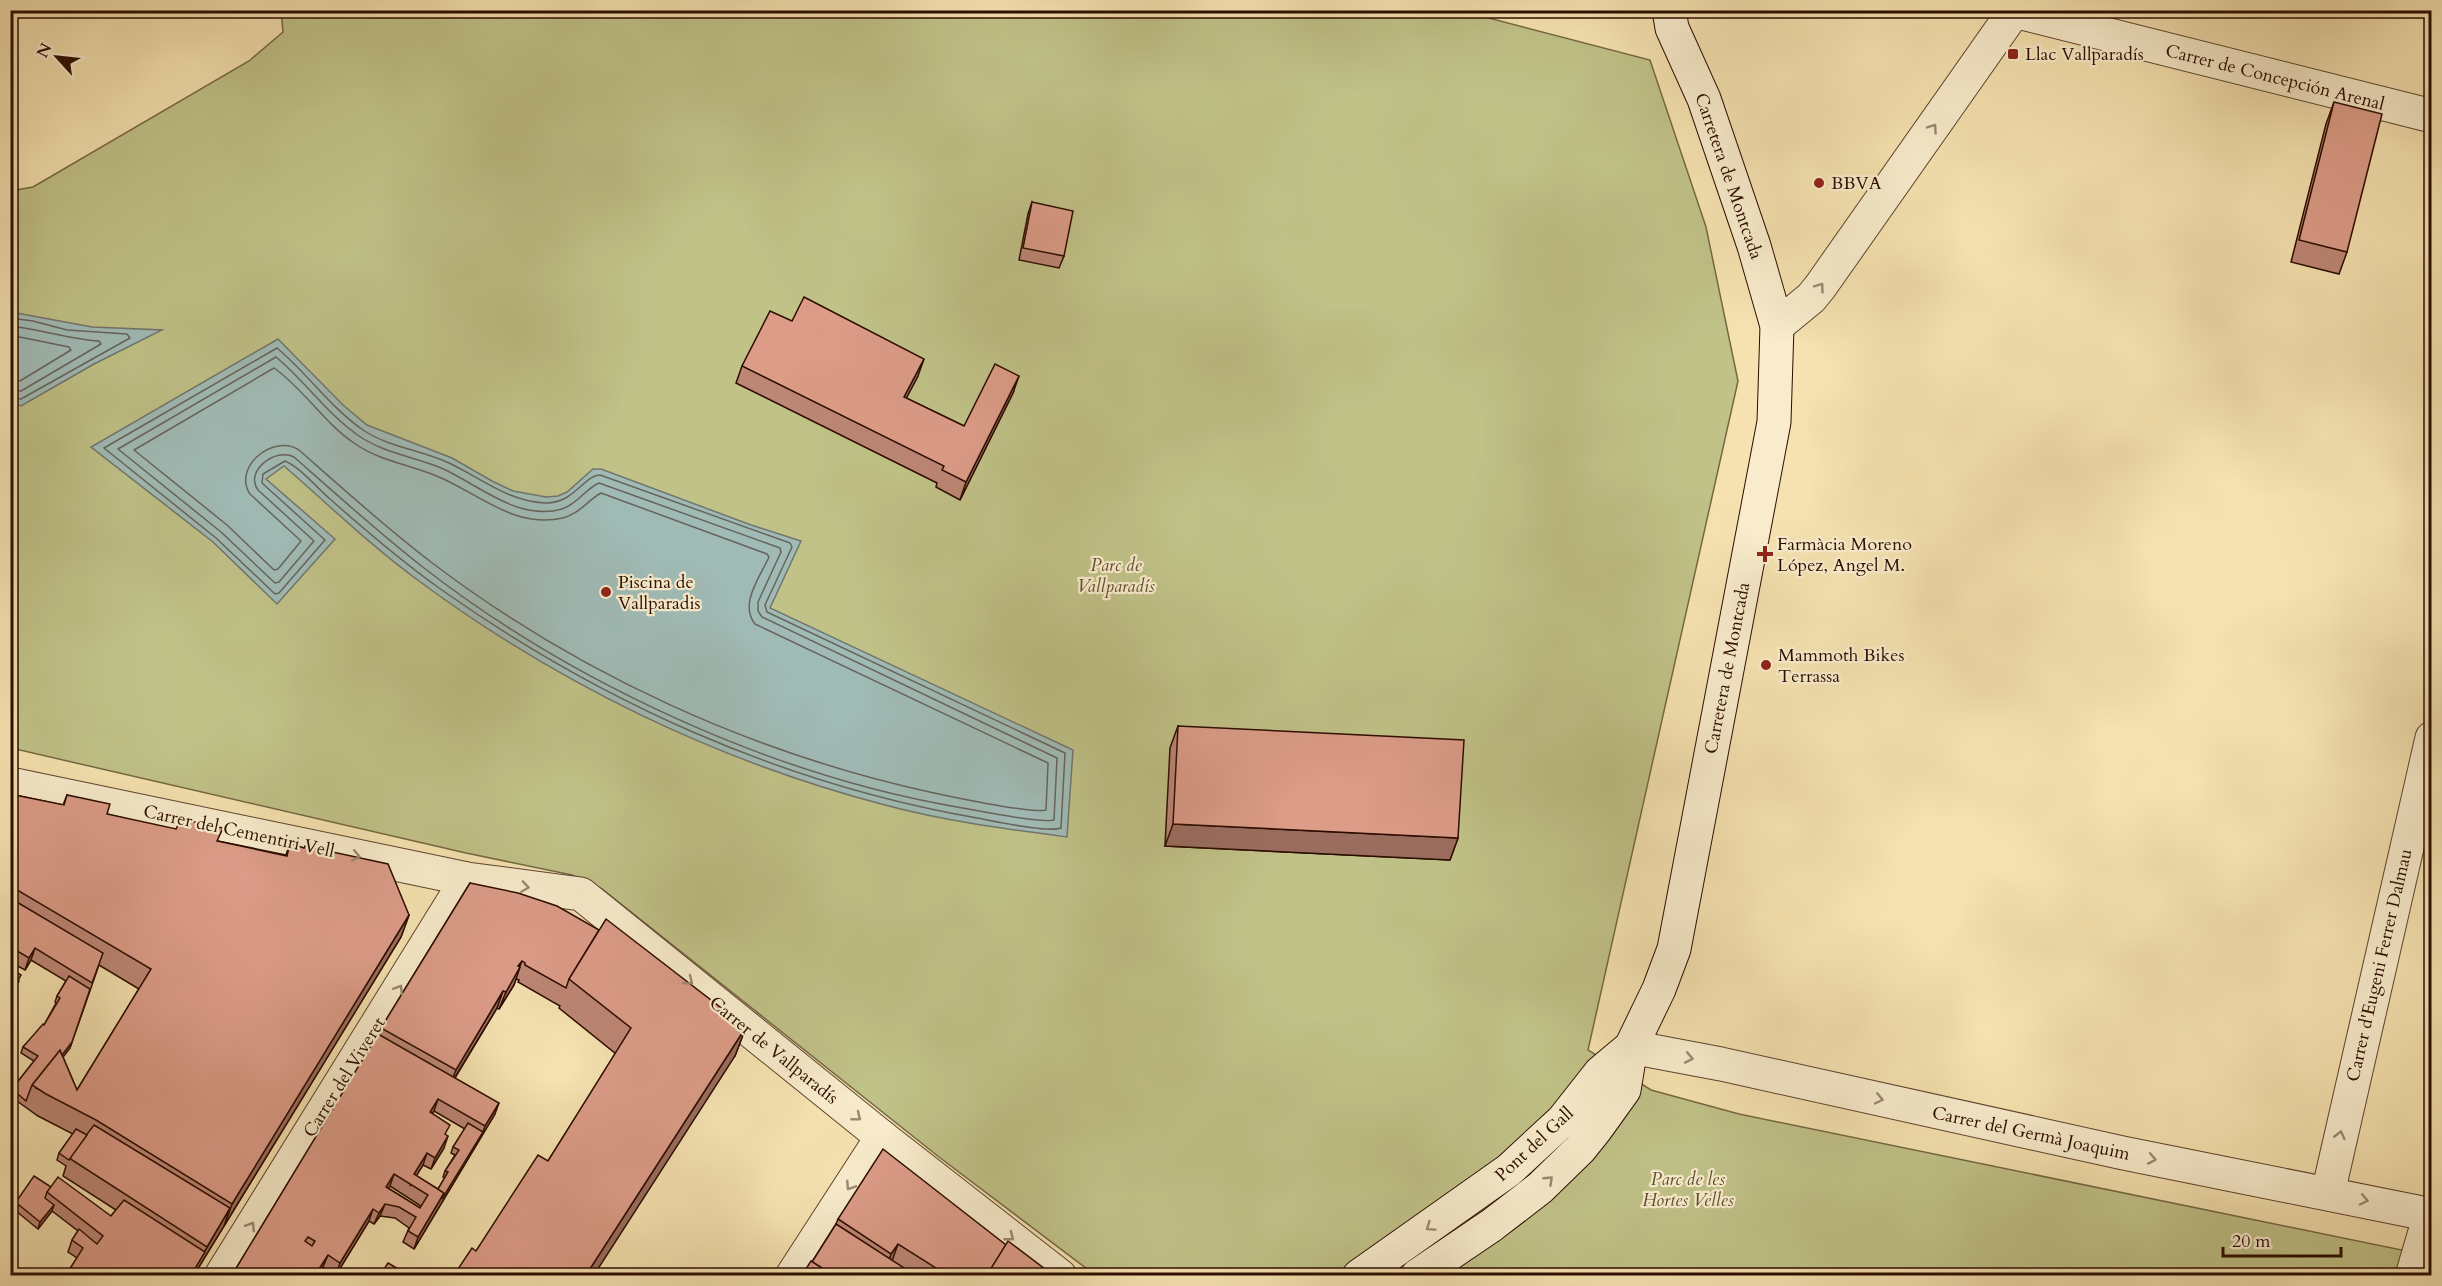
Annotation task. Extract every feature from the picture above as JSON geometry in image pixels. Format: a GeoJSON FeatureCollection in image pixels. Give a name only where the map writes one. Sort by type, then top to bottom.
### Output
{"type":"FeatureCollection","features":[{"type":"Feature","properties":{"kind":"street","name":"Carretera de Montcada"},"geometry":{"type":"LineString","coordinates":[[1598,1101],[1600,1073],[1631,1047],[1659,989],[1676,938],[1774,422],[1777,326],[1754,246],[1704,99],[1672,28],[1669,10]]}},
{"type":"Feature","properties":{"kind":"street"},"geometry":{"type":"LineString","coordinates":[[1777,326],[1811,298],[1820,287],[2015,11]]}},
{"type":"Feature","properties":{"kind":"street","name":"Carrer de Concepción Arenal"},"geometry":{"type":"LineString","coordinates":[[2015,11],[2432,116]]}},
{"type":"Feature","properties":{"kind":"street","name":"Carrer d'Eugeni Ferrer Dalmau"},"geometry":{"type":"LineString","coordinates":[[2328,1192],[2432,738]]}},
{"type":"Feature","properties":{"kind":"street","name":"Carrer del Cementiri Vell"},"geometry":{"type":"LineString","coordinates":[[10,784],[467,879]]}},
{"type":"Feature","properties":{"kind":"street","name":"Carrer de Vallparadís"},"geometry":{"type":"LineString","coordinates":[[467,879],[581,894],[882,1137],[1060,1275]]}},
{"type":"Feature","properties":{"kind":"street","name":"Carrer del Viveret"},"geometry":{"type":"LineString","coordinates":[[221,1275],[467,879]]}},
{"type":"Feature","properties":{"kind":"street","name":"Carrer del Germà Joaquim"},"geometry":{"type":"LineString","coordinates":[[1631,1047],[1721,1064],[2123,1153],[2328,1192],[2431,1215]]}},
{"type":"Feature","properties":{"kind":"street","name":"Pont del Gall"},"geometry":{"type":"LineString","coordinates":[[1359,1275],[1478,1194],[1542,1141],[1598,1101]]}},
{"type":"Feature","properties":{"kind":"street","name":"Pont del Gall"},"geometry":{"type":"LineString","coordinates":[[1417,1275],[1540,1188],[1561,1168],[1580,1149],[1598,1101]]}},
{"type":"Feature","properties":{"kind":"street"},"geometry":{"type":"LineString","coordinates":[[792,1275],[882,1137]]}},
{"type":"Feature","properties":{"kind":"street"},"geometry":{"type":"LineString","coordinates":[[2412,1275],[2431,1215]]}},
{"type":"Feature","properties":{"kind":"green space","name":"Parc de Vallparadís"},"geometry":{"type":"Polygon","coordinates":[[[466,10],[470,14],[493,10],[1462,11],[1650,60],[1706,227],[1738,381],[1588,1050],[1651,1090],[1739,1114],[2431,1256],[2431,1275],[1095,1275],[939,1157],[602,889],[572,875],[466,853],[11,748],[11,191],[33,187],[249,61],[283,32],[281,11],[466,10]]]}},
{"type":"Feature","properties":{"kind":"water"},"geometry":{"type":"Polygon","coordinates":[[[11,312],[92,327],[162,330],[94,364],[21,406],[11,402],[11,312]]]}},
{"type":"Feature","properties":{"kind":"water","name":"Piscina de Vallparadis"},"geometry":{"type":"Polygon","coordinates":[[[278,339],[343,405],[367,425],[452,458],[513,491],[546,497],[558,496],[567,492],[593,469],[601,469],[751,525],[801,541],[770,608],[1073,750],[1067,837],[998,828],[907,811],[822,787],[700,742],[641,715],[583,686],[472,618],[384,554],[284,466],[266,479],[335,539],[277,604],[213,542],[91,447],[278,339]]]}},
{"type":"Feature","properties":{"kind":"building"},"geometry":{"type":"Polygon","coordinates":[[[2334,102],[2382,114],[2347,252],[2299,240],[2334,102]]]}},
{"type":"Feature","properties":{"kind":"building"},"geometry":{"type":"Polygon","coordinates":[[[1032,202],[1073,211],[1064,256],[1023,248],[1032,202]]]}},
{"type":"Feature","properties":{"kind":"building"},"geometry":{"type":"Polygon","coordinates":[[[804,297],[924,359],[904,397],[964,426],[995,364],[1019,376],[966,482],[942,470],[944,466],[742,366],[770,311],[792,321],[804,297]]]}},
{"type":"Feature","properties":{"kind":"building"},"geometry":{"type":"Polygon","coordinates":[[[1178,726],[1464,740],[1458,838],[1173,824],[1178,726]]]}},
{"type":"Feature","properties":{"kind":"building"},"geometry":{"type":"Polygon","coordinates":[[[10,794],[64,805],[67,795],[110,804],[107,814],[176,829],[181,819],[223,828],[217,841],[287,856],[290,843],[304,848],[305,846],[388,864],[409,915],[232,1204],[96,1120],[32,1085],[60,1050],[77,1090],[151,969],[10,884],[10,794]]]}},
{"type":"Feature","properties":{"kind":"building"},"geometry":{"type":"Polygon","coordinates":[[[470,883],[518,893],[557,906],[599,930],[569,979],[566,988],[525,965],[522,961],[506,992],[503,991],[456,1070],[381,1028],[470,883]]]}},
{"type":"Feature","properties":{"kind":"building"},"geometry":{"type":"Polygon","coordinates":[[[10,898],[103,953],[92,983],[35,948],[29,958],[14,949],[10,955],[10,898]]]}},
{"type":"Feature","properties":{"kind":"building"},"geometry":{"type":"Polygon","coordinates":[[[606,919],[746,1027],[586,1275],[454,1275],[472,1248],[476,1251],[538,1155],[548,1161],[631,1028],[569,979],[606,919]]]}},
{"type":"Feature","properties":{"kind":"building"},"geometry":{"type":"Polygon","coordinates":[[[10,968],[21,975],[15,986],[10,983],[10,968]]]}},
{"type":"Feature","properties":{"kind":"building"},"geometry":{"type":"Polygon","coordinates":[[[69,976],[90,989],[72,1042],[62,1055],[60,1050],[32,1085],[26,1101],[12,1089],[38,1056],[23,1047],[44,1025],[60,998],[57,996],[69,976]]]}},
{"type":"Feature","properties":{"kind":"building"},"geometry":{"type":"Polygon","coordinates":[[[378,1034],[499,1103],[485,1126],[438,1099],[430,1112],[450,1125],[445,1134],[448,1136],[435,1158],[427,1153],[414,1174],[444,1193],[418,1237],[408,1231],[416,1217],[399,1207],[385,1204],[379,1213],[373,1209],[340,1263],[328,1255],[315,1275],[232,1275],[378,1034]],[[394,1174],[386,1187],[420,1208],[428,1195],[394,1174]],[[308,1237],[305,1241],[312,1246],[315,1241],[308,1237]]]}},
{"type":"Feature","properties":{"kind":"building"},"geometry":{"type":"Polygon","coordinates":[[[468,1123],[483,1132],[442,1199],[444,1193],[438,1189],[448,1172],[445,1171],[459,1150],[453,1147],[468,1123]]]}},
{"type":"Feature","properties":{"kind":"building"},"geometry":{"type":"Polygon","coordinates":[[[94,1125],[230,1208],[207,1247],[69,1158],[94,1125]]]}},
{"type":"Feature","properties":{"kind":"building"},"geometry":{"type":"Polygon","coordinates":[[[76,1129],[87,1135],[69,1160],[59,1153],[76,1129]]]}},
{"type":"Feature","properties":{"kind":"building"},"geometry":{"type":"Polygon","coordinates":[[[883,1149],[1006,1245],[987,1275],[947,1275],[898,1244],[891,1254],[838,1219],[883,1149]]]}},
{"type":"Feature","properties":{"kind":"building"},"geometry":{"type":"Polygon","coordinates":[[[34,1176],[51,1187],[45,1198],[54,1205],[40,1222],[19,1205],[10,1215],[10,1199],[16,1202],[34,1176]]]}},
{"type":"Feature","properties":{"kind":"building"},"geometry":{"type":"Polygon","coordinates":[[[58,1177],[111,1216],[124,1200],[205,1252],[191,1275],[81,1275],[71,1267],[83,1248],[72,1240],[79,1229],[97,1244],[103,1236],[47,1192],[58,1177]]]}},
{"type":"Feature","properties":{"kind":"building"},"geometry":{"type":"Polygon","coordinates":[[[836,1224],[915,1275],[833,1275],[812,1262],[836,1224]]]}},
{"type":"Feature","properties":{"kind":"building"},"geometry":{"type":"Polygon","coordinates":[[[1008,1241],[1053,1275],[987,1275],[1008,1241]]]}},
{"type":"Feature","properties":{"kind":"building"},"geometry":{"type":"Polygon","coordinates":[[[811,1261],[833,1275],[802,1275],[811,1261]]]}},
{"type":"Feature","properties":{"kind":"building"},"geometry":{"type":"Polygon","coordinates":[[[388,1263],[400,1270],[396,1275],[380,1275],[388,1263]]]}},
{"type":"Feature","properties":{"kind":"building"},"geometry":{"type":"Polygon","coordinates":[[[71,1267],[81,1275],[64,1275],[71,1267]]]}},
{"type":"Feature","properties":{"kind":"place","name":"Llac Vallparadís"},"geometry":{"type":"Point","coordinates":[2013,54]}},
{"type":"Feature","properties":{"kind":"place","name":"BBVA"},"geometry":{"type":"Point","coordinates":[1819,183]}},
{"type":"Feature","properties":{"kind":"place","name":"Farmàcia Moreno López, Angel M."},"geometry":{"type":"Point","coordinates":[1765,554]}},
{"type":"Feature","properties":{"kind":"place","name":"Piscina de Vallparadis"},"geometry":{"type":"Point","coordinates":[606,592]}},
{"type":"Feature","properties":{"kind":"place","name":"Mammoth Bikes Terrassa"},"geometry":{"type":"Point","coordinates":[1766,665]}},
{"type":"Feature","properties":{"kind":"park label","name":"Parc de les Hortes Velles"},"geometry":{"type":"Point","coordinates":[1688,1189]}}]}
